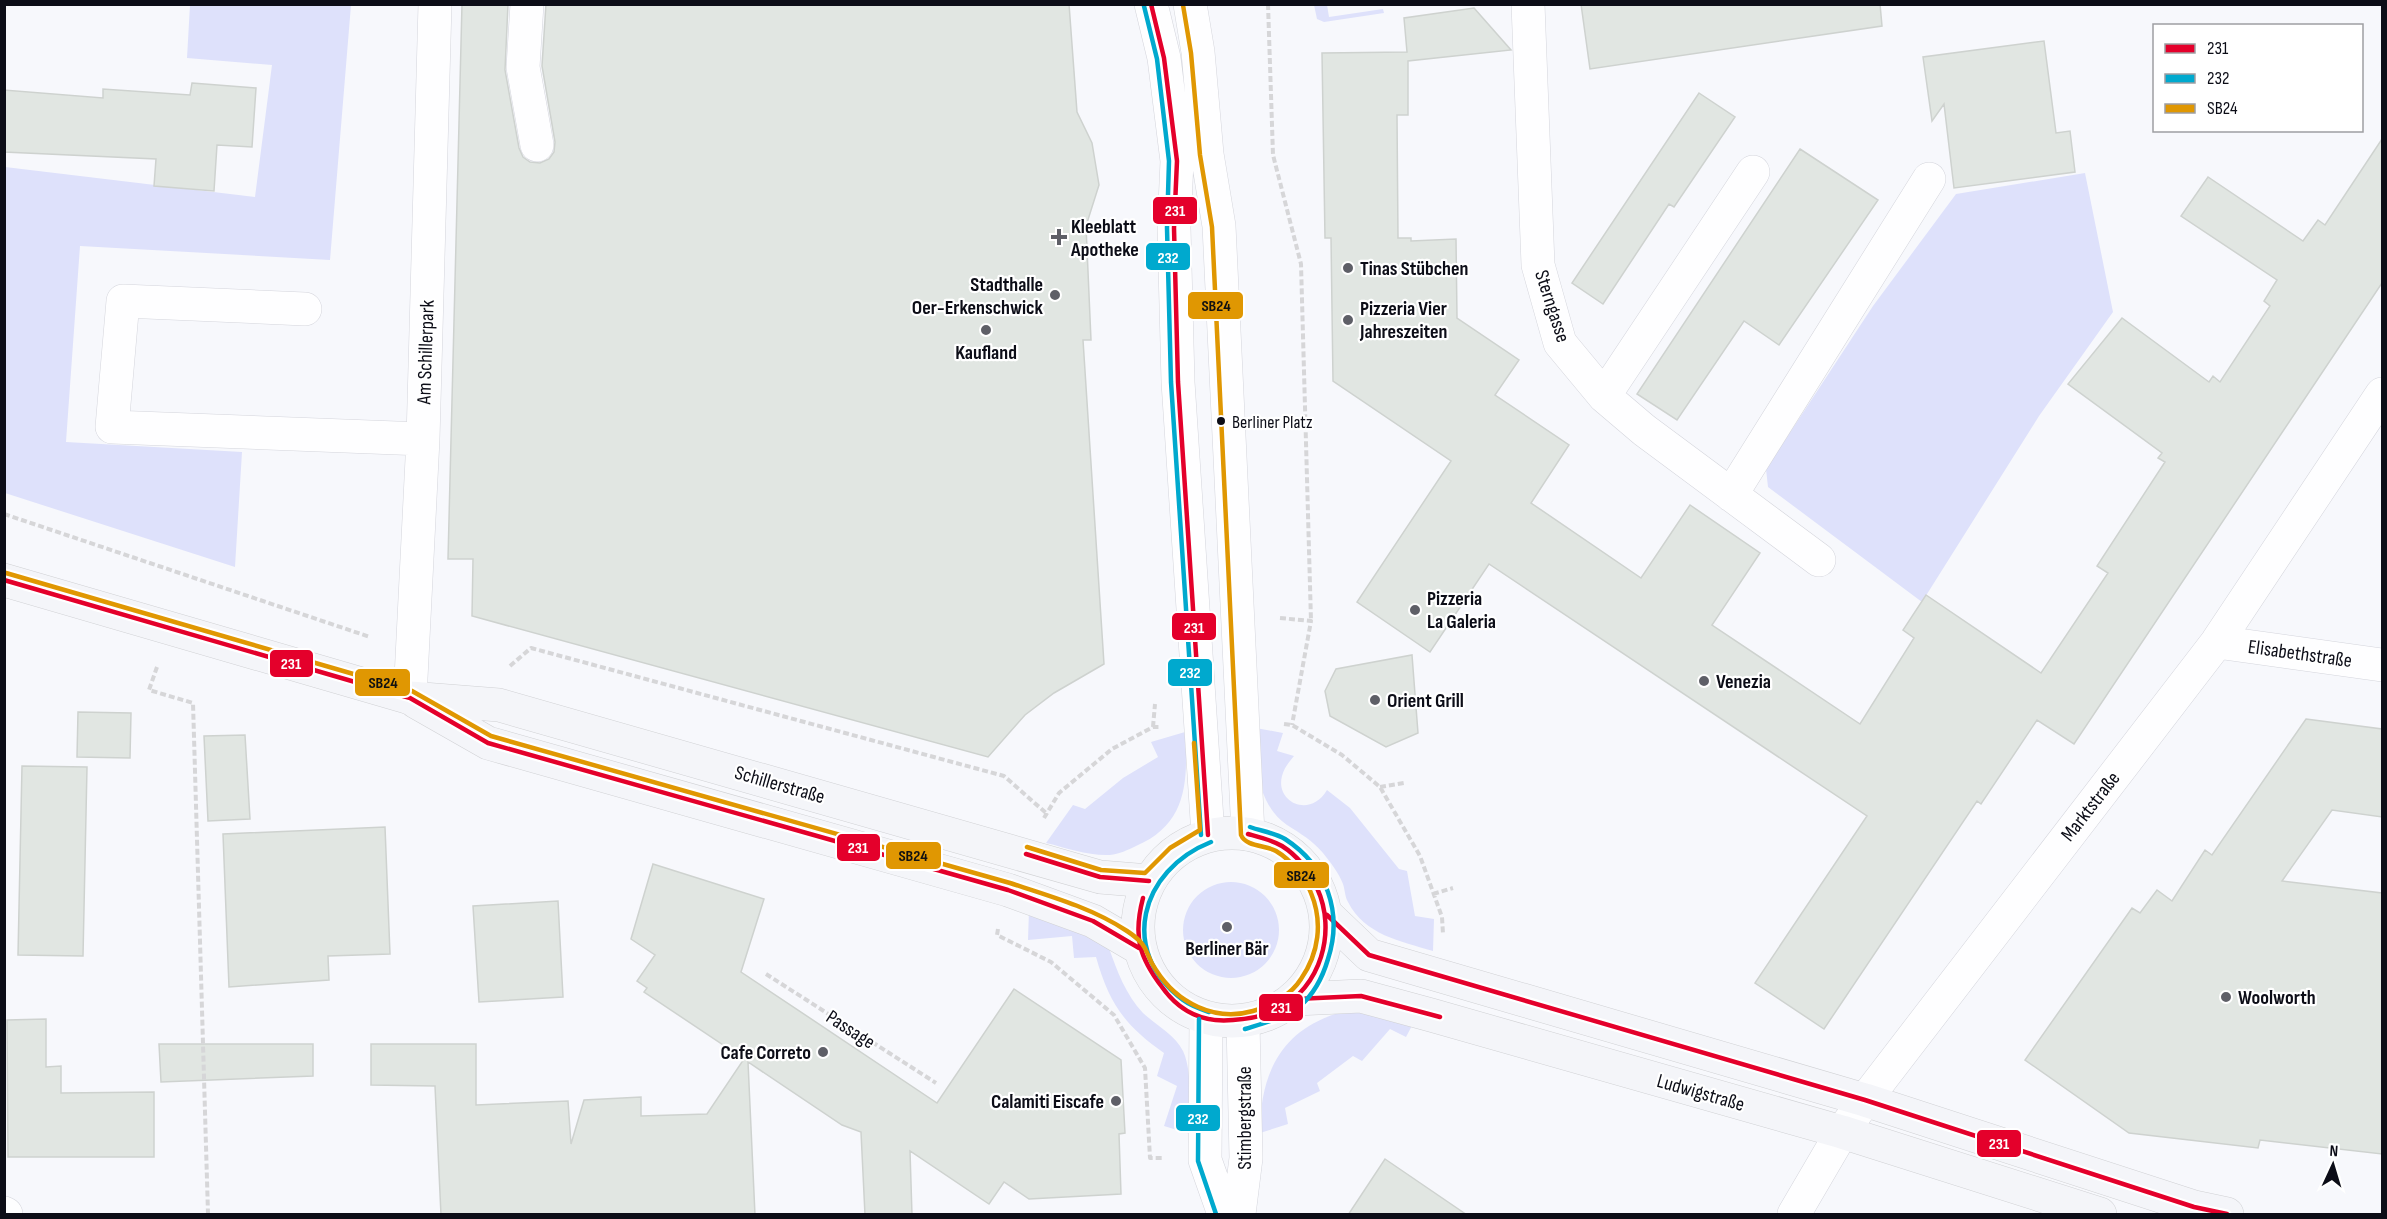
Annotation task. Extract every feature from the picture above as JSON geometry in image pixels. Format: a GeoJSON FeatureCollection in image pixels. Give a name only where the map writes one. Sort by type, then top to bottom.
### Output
{"type":"FeatureCollection","features":[{"type":"Feature","properties":{"kind":"main road","name":"Schillerstraße"},"geometry":{"type":"LineString","coordinates":[[4,580],[410,698],[499,705],[1100,877],[1149,881]]}},
{"type":"Feature","properties":{"kind":"main road","name":"Schillerstraße"},"geometry":{"type":"LineString","coordinates":[[410,698],[488,743],[1008,890],[1093,921],[1139,948]]}},
{"type":"Feature","properties":{"kind":"main road"},"geometry":{"type":"LineString","coordinates":[[1248,834],[1280,845],[1303,864],[1318,887],[1327,915],[1327,938],[1316,973],[1296,999],[1275,1012],[1243,1022],[1206,1019],[1178,1006],[1147,972],[1139,948],[1138,913],[1149,881],[1157,869],[1180,847],[1208,835],[1248,834]]}},
{"type":"Feature","properties":{"kind":"main road","name":"Ludwigstraße"},"geometry":{"type":"LineString","coordinates":[[1327,915],[1369,955],[1865,1100],[2194,1207],[2227,1215]]}},
{"type":"Feature","properties":{"kind":"main road","name":"Ludwigstraße"},"geometry":{"type":"LineString","coordinates":[[1296,999],[1360,996],[1842,1132],[2100,1215]]}},
{"type":"Feature","properties":{"kind":"street","name":"Am Schillerpark"},"geometry":{"type":"LineString","coordinates":[[410,698],[423,439],[435,4]]}},
{"type":"Feature","properties":{"kind":"street"},"geometry":{"type":"LineString","coordinates":[[527,4],[523,67],[537,145]]}},
{"type":"Feature","properties":{"kind":"street"},"geometry":{"type":"LineString","coordinates":[[1151,4],[1164,58],[1177,161],[1174,228],[1178,382],[1208,835]]}},
{"type":"Feature","properties":{"kind":"street"},"geometry":{"type":"LineString","coordinates":[[1190,4],[1198,52],[1207,154],[1219,226],[1248,834]]}},
{"type":"Feature","properties":{"kind":"street","name":"Sterngasse"},"geometry":{"type":"LineString","coordinates":[[1528,4],[1538,265],[1560,343],[1604,396],[1644,430],[1819,560]]}},
{"type":"Feature","properties":{"kind":"street"},"geometry":{"type":"LineString","coordinates":[[1604,396],[1753,171]]}},
{"type":"Feature","properties":{"kind":"street"},"geometry":{"type":"LineString","coordinates":[[1731,495],[1929,179]]}},
{"type":"Feature","properties":{"kind":"street"},"geometry":{"type":"LineString","coordinates":[[305,309],[123,302],[112,427],[423,439]]}},
{"type":"Feature","properties":{"kind":"street","name":"Marktstraße"},"geometry":{"type":"LineString","coordinates":[[1794,1215],[1842,1132],[1865,1100],[2217,642],[2382,394]]}},
{"type":"Feature","properties":{"kind":"street","name":"Elisabethstraße"},"geometry":{"type":"LineString","coordinates":[[2217,642],[2382,665]]}},
{"type":"Feature","properties":{"kind":"street","name":"Stimbergstraße"},"geometry":{"type":"LineString","coordinates":[[1206,1019],[1205,1160],[1224,1215]]}},
{"type":"Feature","properties":{"kind":"street","name":"Stimbergstraße"},"geometry":{"type":"LineString","coordinates":[[1239,1215],[1246,1158],[1243,1022]]}},
{"type":"Feature","properties":{"kind":"path"},"geometry":{"type":"LineString","coordinates":[[1268,4],[1273,155],[1301,264],[1311,621],[1292,725]]}},
{"type":"Feature","properties":{"kind":"path"},"geometry":{"type":"LineString","coordinates":[[4,513],[411,651]]}},
{"type":"Feature","properties":{"kind":"path"},"geometry":{"type":"LineString","coordinates":[[1271,617],[1311,621]]}},
{"type":"Feature","properties":{"kind":"path"},"geometry":{"type":"LineString","coordinates":[[170,630],[149,690],[193,703],[208,1215]]}},
{"type":"Feature","properties":{"kind":"path"},"geometry":{"type":"LineString","coordinates":[[508,667],[531,648],[1004,776],[1046,813]]}},
{"type":"Feature","properties":{"kind":"path"},"geometry":{"type":"LineString","coordinates":[[1242,719],[1292,725],[1342,755],[1380,787],[1420,856],[1442,917],[1446,978]]}},
{"type":"Feature","properties":{"kind":"path"},"geometry":{"type":"LineString","coordinates":[[1022,853],[1059,793],[1112,749],[1153,728],[1199,721]]}},
{"type":"Feature","properties":{"kind":"path"},"geometry":{"type":"LineString","coordinates":[[1380,787],[1404,783]]}},
{"type":"Feature","properties":{"kind":"path"},"geometry":{"type":"LineString","coordinates":[[1433,894],[1453,888]]}},
{"type":"Feature","properties":{"kind":"path"},"geometry":{"type":"LineString","coordinates":[[1008,890],[997,935],[1052,962],[1084,988],[1114,1015],[1145,1068],[1150,1158],[1205,1160]]}},
{"type":"Feature","properties":{"kind":"path","name":"Passage"},"geometry":{"type":"LineString","coordinates":[[766,974],[936,1083]]}},
{"type":"Feature","properties":{"kind":"shaded area"},"geometry":{"type":"Polygon","coordinates":[[[190,5],[351,5],[330,260],[80,246],[66,442],[242,452],[235,567],[5,493],[5,167],[255,197],[272,65],[187,58],[190,5]]]}},
{"type":"Feature","properties":{"kind":"shaded area"},"geometry":{"type":"Polygon","coordinates":[[[1314,5],[1327,5],[1329,17],[1383,9],[1384,13],[1324,22],[1317,19],[1314,5]]]}},
{"type":"Feature","properties":{"kind":"shaded area"},"geometry":{"type":"Polygon","coordinates":[[[2085,173],[2113,312],[2039,416],[1922,602],[1768,487],[1766,469],[1873,306],[1956,194],[2085,173]]]}},
{"type":"Feature","properties":{"kind":"shaded area"},"geometry":{"type":"Polygon","coordinates":[[[1256,728],[1283,733],[1277,751],[1294,756],[1282,776],[1281,785],[1289,800],[1296,804],[1312,804],[1320,799],[1327,790],[1350,808],[1399,869],[1407,871],[1415,916],[1434,919],[1433,951],[1385,935],[1364,922],[1348,902],[1341,880],[1323,853],[1277,816],[1263,794],[1258,768],[1256,728]]]}},
{"type":"Feature","properties":{"kind":"shaded area"},"geometry":{"type":"Polygon","coordinates":[[[1185,732],[1186,767],[1181,799],[1166,826],[1153,837],[1127,850],[1110,855],[1086,853],[1046,843],[1073,805],[1085,809],[1123,778],[1158,757],[1151,742],[1185,732]]]}},
{"type":"Feature","properties":{"kind":"shaded area"},"geometry":{"type":"Polygon","coordinates":[[[1231,882],[1249,885],[1265,896],[1276,912],[1279,930],[1276,948],[1265,964],[1249,975],[1231,978],[1213,975],[1197,964],[1186,948],[1183,930],[1186,912],[1197,896],[1213,885],[1231,882]]]}},
{"type":"Feature","properties":{"kind":"shaded area"},"geometry":{"type":"Polygon","coordinates":[[[1029,910],[1052,916],[1109,948],[1123,982],[1137,1006],[1180,1045],[1188,1070],[1190,1134],[1164,1126],[1177,1086],[1157,1076],[1164,1053],[1138,1033],[1120,1012],[1106,987],[1096,957],[1074,958],[1072,936],[1028,940],[1029,910]]]}},
{"type":"Feature","properties":{"kind":"shaded area"},"geometry":{"type":"Polygon","coordinates":[[[1354,1009],[1416,1018],[1406,1037],[1390,1029],[1362,1061],[1353,1056],[1317,1083],[1320,1091],[1285,1108],[1288,1124],[1260,1133],[1265,1088],[1272,1068],[1282,1052],[1294,1037],[1311,1025],[1330,1016],[1354,1009]]]}},
{"type":"Feature","properties":{"kind":"building"},"geometry":{"type":"Polygon","coordinates":[[[462,4],[508,4],[505,70],[519,148],[523,157],[530,162],[540,163],[549,159],[554,152],[555,142],[542,66],[546,4],[1069,4],[1077,112],[1092,143],[1099,185],[1086,226],[1091,340],[1083,340],[1104,664],[1054,693],[1025,715],[988,757],[472,616],[473,559],[448,559],[462,4]]]}},
{"type":"Feature","properties":{"kind":"building"},"geometry":{"type":"Polygon","coordinates":[[[1581,4],[1880,4],[1882,26],[1590,69],[1581,4]]]}},
{"type":"Feature","properties":{"kind":"building"},"geometry":{"type":"Polygon","coordinates":[[[1474,8],[1511,50],[1408,61],[1408,115],[1397,115],[1398,238],[1411,238],[1411,241],[1456,239],[1457,318],[1519,360],[1495,395],[1569,445],[1531,503],[1641,578],[1690,505],[1760,553],[1712,625],[1860,724],[1914,638],[1903,630],[1926,595],[2041,673],[2108,573],[2097,566],[2165,462],[2158,458],[2162,453],[2068,384],[2122,318],[2209,382],[2213,376],[2220,382],[2270,306],[2264,301],[2277,280],[2181,216],[2208,177],[2303,241],[2318,220],[2325,225],[2382,139],[2382,283],[2074,744],[2037,720],[1981,804],[1977,801],[1824,1029],[1755,983],[1867,816],[1489,564],[1430,652],[1357,602],[1451,461],[1333,381],[1331,238],[1325,238],[1322,53],[1407,52],[1404,18],[1474,8]]]}},
{"type":"Feature","properties":{"kind":"building"},"geometry":{"type":"Polygon","coordinates":[[[2044,41],[2056,133],[2070,131],[2075,172],[1954,188],[1944,104],[1932,121],[1923,57],[2044,41]]]}},
{"type":"Feature","properties":{"kind":"building"},"geometry":{"type":"Polygon","coordinates":[[[192,83],[256,88],[252,147],[217,145],[214,191],[154,186],[156,159],[4,152],[4,90],[103,98],[103,89],[190,95],[192,83]]]}},
{"type":"Feature","properties":{"kind":"building"},"geometry":{"type":"Polygon","coordinates":[[[1699,93],[1735,117],[1674,207],[1669,204],[1603,304],[1572,283],[1699,93]]]}},
{"type":"Feature","properties":{"kind":"building"},"geometry":{"type":"Polygon","coordinates":[[[1800,149],[1878,200],[1779,345],[1744,321],[1677,420],[1637,394],[1800,149]]]}},
{"type":"Feature","properties":{"kind":"building"},"geometry":{"type":"Polygon","coordinates":[[[1412,655],[1418,733],[1386,747],[1330,716],[1325,691],[1336,669],[1412,655]]]}},
{"type":"Feature","properties":{"kind":"building"},"geometry":{"type":"Polygon","coordinates":[[[78,712],[131,713],[130,758],[77,757],[78,712]]]}},
{"type":"Feature","properties":{"kind":"building","name":"Woolworth"},"geometry":{"type":"Polygon","coordinates":[[[2306,719],[2382,729],[2382,817],[2332,810],[2282,881],[2382,893],[2382,1154],[2260,1140],[2258,1148],[2129,1133],[2025,1060],[2132,908],[2140,913],[2157,890],[2172,901],[2205,850],[2212,855],[2306,719]]]}},
{"type":"Feature","properties":{"kind":"building"},"geometry":{"type":"Polygon","coordinates":[[[245,735],[250,819],[208,821],[204,736],[245,735]]]}},
{"type":"Feature","properties":{"kind":"building"},"geometry":{"type":"Polygon","coordinates":[[[22,766],[87,767],[83,956],[18,955],[22,766]]]}},
{"type":"Feature","properties":{"kind":"building"},"geometry":{"type":"Polygon","coordinates":[[[385,827],[390,954],[328,956],[329,980],[229,987],[223,834],[385,827]]]}},
{"type":"Feature","properties":{"kind":"building"},"geometry":{"type":"Polygon","coordinates":[[[653,864],[764,899],[741,972],[937,1103],[1014,989],[1121,1060],[1125,1133],[1119,1134],[1121,1194],[1029,1199],[1004,1182],[989,1204],[910,1151],[912,1215],[865,1215],[861,1132],[842,1125],[748,1062],[755,1215],[441,1215],[435,1086],[371,1085],[371,1044],[476,1044],[476,1105],[568,1101],[571,1144],[584,1100],[641,1097],[641,1116],[707,1114],[744,1059],[644,992],[647,988],[637,981],[655,955],[631,939],[653,864]]]}},
{"type":"Feature","properties":{"kind":"building"},"geometry":{"type":"Polygon","coordinates":[[[558,901],[563,997],[479,1002],[473,906],[558,901]]]}},
{"type":"Feature","properties":{"kind":"building"},"geometry":{"type":"Polygon","coordinates":[[[46,1019],[46,1067],[61,1066],[61,1093],[154,1092],[154,1157],[8,1157],[7,1020],[46,1019]]]}},
{"type":"Feature","properties":{"kind":"building"},"geometry":{"type":"Polygon","coordinates":[[[159,1044],[313,1044],[313,1076],[161,1082],[159,1044]]]}},
{"type":"Feature","properties":{"kind":"building"},"geometry":{"type":"Polygon","coordinates":[[[1385,1159],[1467,1215],[1348,1215],[1385,1159]]]}},
{"type":"Feature","properties":{"kind":"transit line","name":"231"},"geometry":{"type":"LineString","coordinates":[[1151,4],[1164,58],[1177,161],[1174,228],[1178,382],[1208,835]]}},
{"type":"Feature","properties":{"kind":"transit line","name":"SB24"},"geometry":{"type":"LineString","coordinates":[[6,573],[412,691],[491,736],[1010,883],[1055,898],[1100,916],[1135,936],[1165,982],[1175,992],[1198,1007],[1211,1012],[1239,1014],[1267,1006],[1286,995],[1301,979],[1312,959],[1318,926],[1315,904],[1308,887],[1292,864],[1276,851],[1247,842],[1241,835],[1212,227],[1200,155],[1191,53],[1183,5]]}},
{"type":"Feature","properties":{"kind":"transit line","name":"232"},"geometry":{"type":"LineString","coordinates":[[1144,6],[1157,59],[1169,161],[1167,228],[1171,382],[1201,835]]}},
{"type":"Feature","properties":{"kind":"transit line","name":"231"},"geometry":{"type":"LineString","coordinates":[[4,580],[410,698],[488,743],[1008,890],[1093,921],[1139,948]]}},
{"type":"Feature","properties":{"kind":"transit line","name":"SB24"},"geometry":{"type":"LineString","coordinates":[[1027,847],[1101,870],[1145,873],[1170,848],[1200,830],[1194,743]]}},
{"type":"Feature","properties":{"kind":"transit line","name":"232"},"geometry":{"type":"LineString","coordinates":[[1245,1029],[1287,1014],[1310,996],[1326,965],[1334,925],[1328,892],[1312,863],[1285,839],[1250,827]]}},
{"type":"Feature","properties":{"kind":"transit line","name":"231"},"geometry":{"type":"LineString","coordinates":[[1143,898],[1139,924],[1143,956],[1154,976],[1176,1003],[1193,1014],[1222,1020],[1239,1020],[1277,1010],[1305,988],[1314,973],[1325,940],[1323,905],[1310,876],[1293,854],[1274,842],[1248,834]]}},
{"type":"Feature","properties":{"kind":"transit line","name":"232"},"geometry":{"type":"LineString","coordinates":[[1209,1012],[1183,1000],[1163,981],[1150,959],[1145,936],[1146,913],[1154,892],[1168,872],[1187,855],[1211,842]]}},
{"type":"Feature","properties":{"kind":"transit line","name":"231"},"geometry":{"type":"LineString","coordinates":[[1026,854],[1100,877],[1149,881]]}},
{"type":"Feature","properties":{"kind":"transit line","name":"231"},"geometry":{"type":"LineString","coordinates":[[1327,915],[1369,955],[1865,1100],[2194,1207],[2227,1214]]}},
{"type":"Feature","properties":{"kind":"transit line","name":"231"},"geometry":{"type":"LineString","coordinates":[[1296,999],[1361,996],[1440,1017]]}},
{"type":"Feature","properties":{"kind":"transit line","name":"232"},"geometry":{"type":"LineString","coordinates":[[1199,1019],[1198,1161],[1216,1214]]}},
{"type":"Feature","properties":{"kind":"place","name":"Kleeblatt Apotheke"},"geometry":{"type":"Point","coordinates":[1059,237]}},
{"type":"Feature","properties":{"kind":"place","name":"Tinas Stübchen"},"geometry":{"type":"Point","coordinates":[1348,268]}},
{"type":"Feature","properties":{"kind":"place","name":"Stadthalle Oer-Erkenschwick"},"geometry":{"type":"Point","coordinates":[1055,295]}},
{"type":"Feature","properties":{"kind":"place","name":"Pizzeria Vier Jahreszeiten"},"geometry":{"type":"Point","coordinates":[1348,320]}},
{"type":"Feature","properties":{"kind":"place","name":"Kaufland"},"geometry":{"type":"Point","coordinates":[986,330]}},
{"type":"Feature","properties":{"kind":"place","name":"Berliner Platz"},"geometry":{"type":"Point","coordinates":[1221,421]}},
{"type":"Feature","properties":{"kind":"place","name":"Pizzeria La Galeria"},"geometry":{"type":"Point","coordinates":[1415,610]}},
{"type":"Feature","properties":{"kind":"place","name":"Venezia"},"geometry":{"type":"Point","coordinates":[1704,681]}},
{"type":"Feature","properties":{"kind":"place","name":"Orient Grill"},"geometry":{"type":"Point","coordinates":[1375,700]}},
{"type":"Feature","properties":{"kind":"place","name":"Berliner Bär"},"geometry":{"type":"Point","coordinates":[1227,927]}},
{"type":"Feature","properties":{"kind":"place","name":"Woolworth"},"geometry":{"type":"Point","coordinates":[2226,997]}},
{"type":"Feature","properties":{"kind":"place","name":"Cafe Correto"},"geometry":{"type":"Point","coordinates":[823,1052]}},
{"type":"Feature","properties":{"kind":"place","name":"Calamiti Eiscafe"},"geometry":{"type":"Point","coordinates":[1116,1101]}}]}
